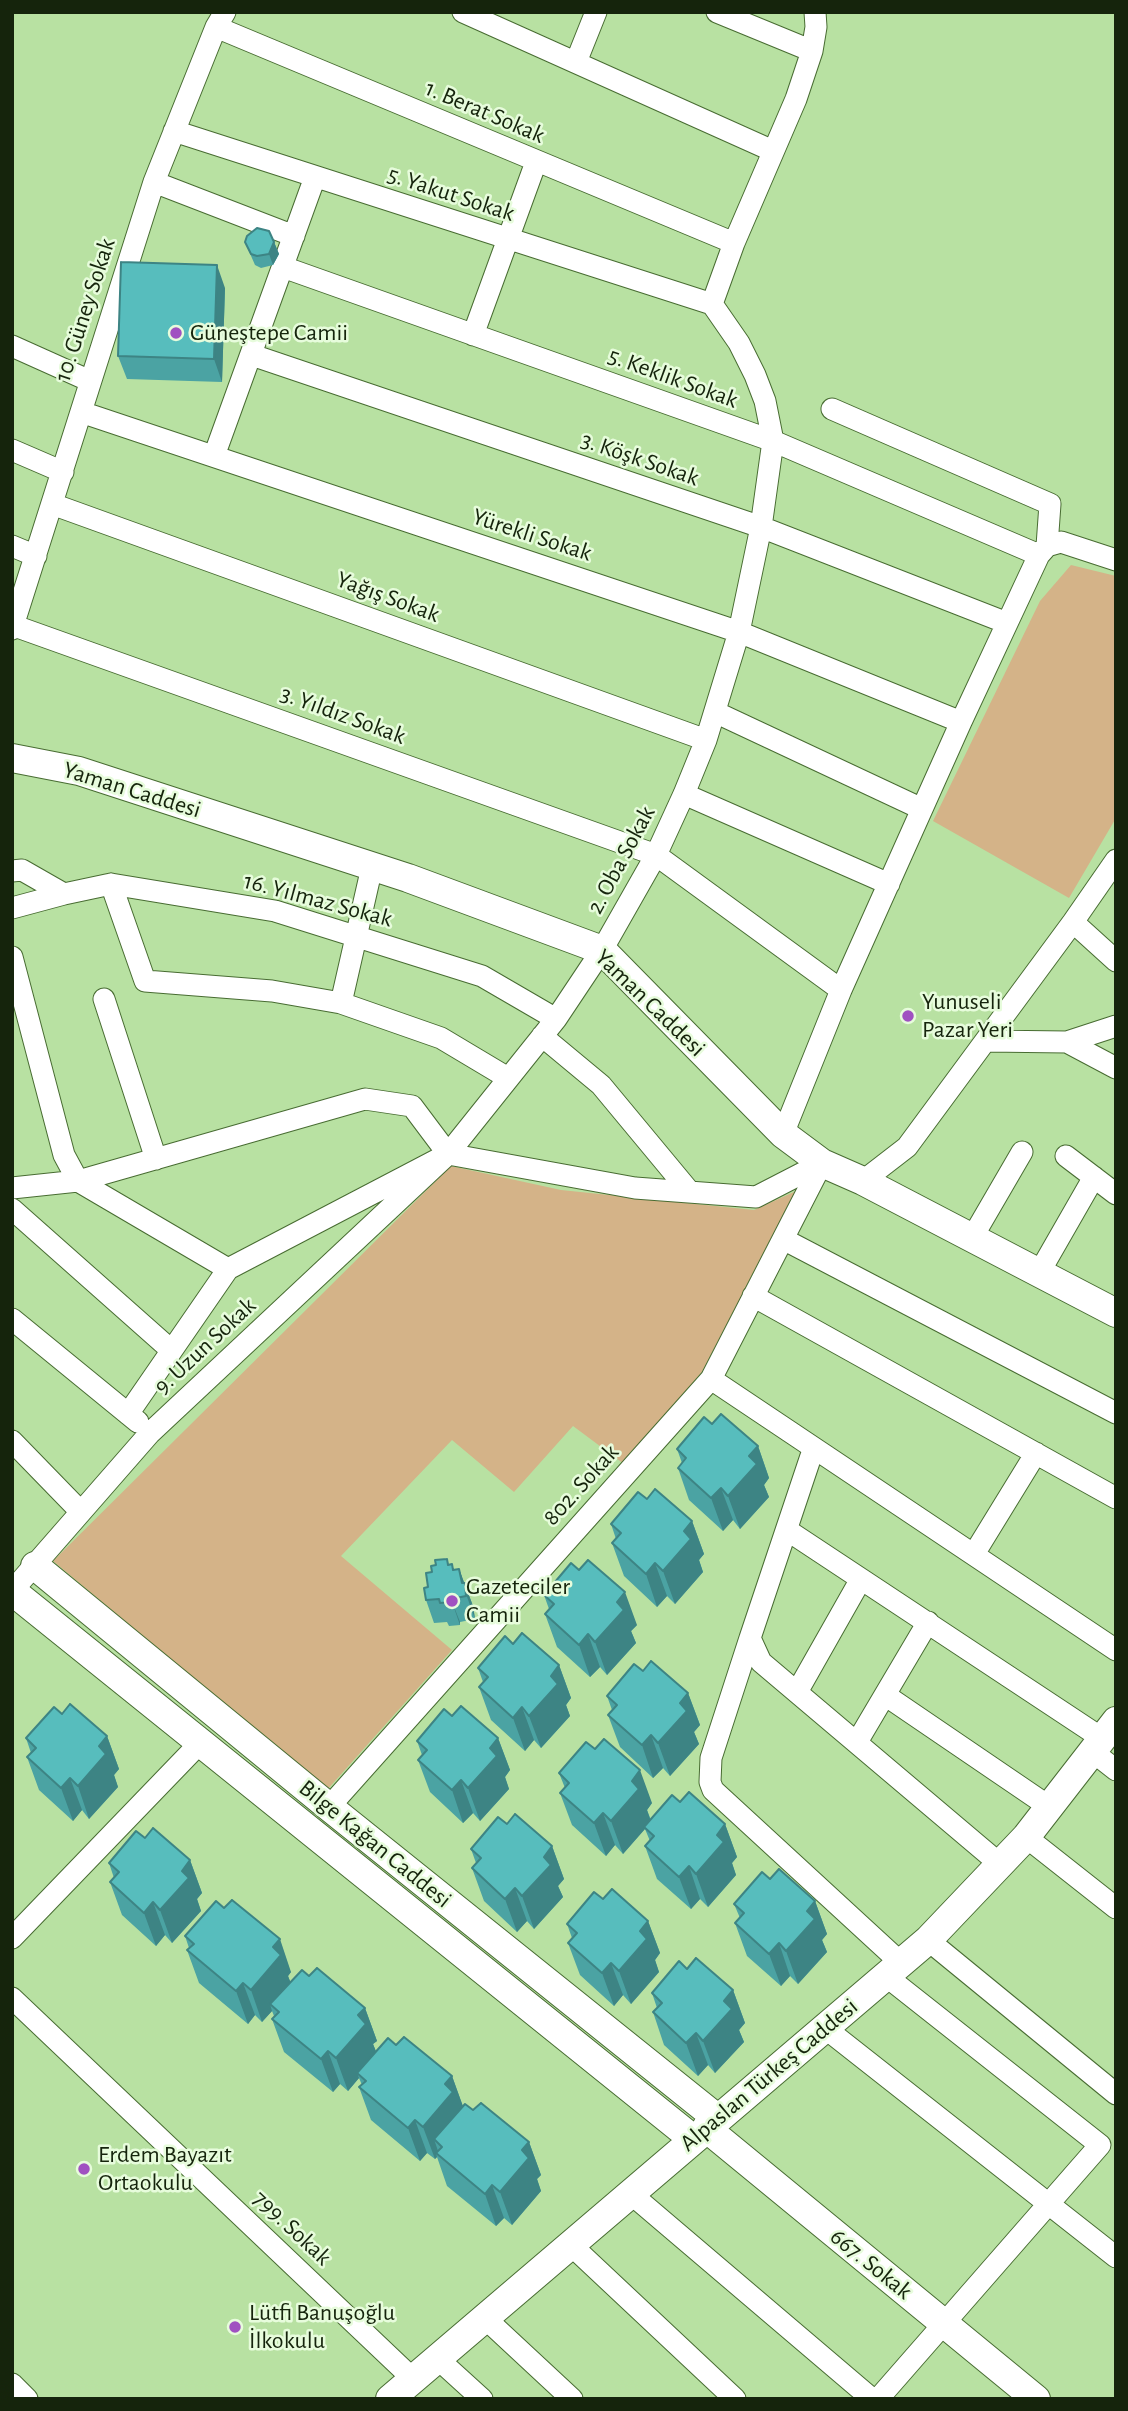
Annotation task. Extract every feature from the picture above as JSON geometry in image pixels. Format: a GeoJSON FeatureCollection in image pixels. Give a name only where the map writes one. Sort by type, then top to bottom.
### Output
{"type":"FeatureCollection","features":[{"type":"Feature","properties":{"kind":"main road","name":"Yaman Caddesi"},"geometry":{"type":"LineString","coordinates":[[12,758],[79,771],[372,867],[602,950],[783,1134],[822,1163],[863,1181],[1116,1314]]}},
{"type":"Feature","properties":{"kind":"main road","name":"Bilge Kağan Caddesi"},"geometry":{"type":"LineString","coordinates":[[35,1566],[329,1807],[706,2129]]}},
{"type":"Feature","properties":{"kind":"main road","name":"Bilge Kağan Caddesi"},"geometry":{"type":"LineString","coordinates":[[12,1591],[200,1744],[706,2129]]}},
{"type":"Feature","properties":{"kind":"main road","name":"Alpaslan Türkeş Caddesi"},"geometry":{"type":"LineString","coordinates":[[390,2399],[928,1940],[1026,1837],[1104,1738]]}},
{"type":"Feature","properties":{"kind":"main road","name":"667. Sokak"},"geometry":{"type":"LineString","coordinates":[[706,2129],[1036,2399]]}},
{"type":"Feature","properties":{"kind":"street"},"geometry":{"type":"LineString","coordinates":[[463,12],[774,151]]}},
{"type":"Feature","properties":{"kind":"street"},"geometry":{"type":"LineString","coordinates":[[576,62],[596,12]]}},
{"type":"Feature","properties":{"kind":"street"},"geometry":{"type":"LineString","coordinates":[[718,12],[812,51]]}},
{"type":"Feature","properties":{"kind":"street"},"geometry":{"type":"LineString","coordinates":[[712,304],[734,243],[796,99],[812,51],[816,27],[815,12]]}},
{"type":"Feature","properties":{"kind":"street","name":"10. Güney Sokak"},"geometry":{"type":"LineString","coordinates":[[13,627],[153,182],[220,20]]}},
{"type":"Feature","properties":{"kind":"street","name":"1. Berat Sokak"},"geometry":{"type":"LineString","coordinates":[[220,20],[536,162],[734,243]]}},
{"type":"Feature","properties":{"kind":"street","name":"5. Yakut Sokak"},"geometry":{"type":"LineString","coordinates":[[174,131],[712,304]]}},
{"type":"Feature","properties":{"kind":"street"},"geometry":{"type":"LineString","coordinates":[[473,335],[536,162]]}},
{"type":"Feature","properties":{"kind":"street"},"geometry":{"type":"LineString","coordinates":[[214,456],[315,177]]}},
{"type":"Feature","properties":{"kind":"street"},"geometry":{"type":"LineString","coordinates":[[153,182],[294,236]]}},
{"type":"Feature","properties":{"kind":"street","name":"5. Keklik Sokak"},"geometry":{"type":"LineString","coordinates":[[283,267],[773,441],[1043,550],[1061,542],[1116,560]]}},
{"type":"Feature","properties":{"kind":"street","name":"2. Oba Sokak"},"geometry":{"type":"LineString","coordinates":[[448,1154],[556,1019],[602,950],[656,855],[684,794],[715,712],[739,632],[761,527],[773,441],[765,401],[755,375],[739,343],[712,304]]}},
{"type":"Feature","properties":{"kind":"street"},"geometry":{"type":"LineString","coordinates":[[12,346],[90,381]]}},
{"type":"Feature","properties":{"kind":"street","name":"3. Köşk Sokak"},"geometry":{"type":"LineString","coordinates":[[252,355],[761,527],[1007,623]]}},
{"type":"Feature","properties":{"kind":"street"},"geometry":{"type":"LineString","coordinates":[[783,1134],[841,990],[961,722],[1043,550],[1051,504],[832,409]]}},
{"type":"Feature","properties":{"kind":"street","name":"Yürekli Sokak"},"geometry":{"type":"LineString","coordinates":[[80,412],[739,632],[961,722]]}},
{"type":"Feature","properties":{"kind":"street"},"geometry":{"type":"LineString","coordinates":[[12,450],[62,472]]}},
{"type":"Feature","properties":{"kind":"street","name":"Yağış Sokak"},"geometry":{"type":"LineString","coordinates":[[52,504],[706,740]]}},
{"type":"Feature","properties":{"kind":"street"},"geometry":{"type":"LineString","coordinates":[[12,546],[36,555]]}},
{"type":"Feature","properties":{"kind":"street","name":"3. Yıldız Sokak"},"geometry":{"type":"LineString","coordinates":[[13,627],[656,855],[841,990]]}},
{"type":"Feature","properties":{"kind":"street"},"geometry":{"type":"LineString","coordinates":[[715,712],[922,809]]}},
{"type":"Feature","properties":{"kind":"street"},"geometry":{"type":"LineString","coordinates":[[684,794],[889,884]]}},
{"type":"Feature","properties":{"kind":"street"},"geometry":{"type":"LineString","coordinates":[[863,1181],[907,1147],[1116,860]]}},
{"type":"Feature","properties":{"kind":"street"},"geometry":{"type":"LineString","coordinates":[[341,1003],[372,867]]}},
{"type":"Feature","properties":{"kind":"street"},"geometry":{"type":"LineString","coordinates":[[12,871],[22,870],[64,894]]}},
{"type":"Feature","properties":{"kind":"street"},"geometry":{"type":"LineString","coordinates":[[111,884],[145,981],[272,991],[341,1003],[441,1038],[508,1078]]}},
{"type":"Feature","properties":{"kind":"street","name":"16. Yılmaz Sokak"},"geometry":{"type":"LineString","coordinates":[[12,908],[111,884],[275,911],[482,976],[556,1019]]}},
{"type":"Feature","properties":{"kind":"street"},"geometry":{"type":"LineString","coordinates":[[1073,922],[1116,961]]}},
{"type":"Feature","properties":{"kind":"street"},"geometry":{"type":"LineString","coordinates":[[12,957],[64,1155],[78,1181],[228,1269]]}},
{"type":"Feature","properties":{"kind":"street"},"geometry":{"type":"LineString","coordinates":[[104,999],[156,1159]]}},
{"type":"Feature","properties":{"kind":"street"},"geometry":{"type":"LineString","coordinates":[[986,1041],[1067,1042],[1116,1026]]}},
{"type":"Feature","properties":{"kind":"street"},"geometry":{"type":"LineString","coordinates":[[542,1036],[601,1085],[689,1191]]}},
{"type":"Feature","properties":{"kind":"street"},"geometry":{"type":"LineString","coordinates":[[1067,1042],[1116,1068]]}},
{"type":"Feature","properties":{"kind":"street"},"geometry":{"type":"LineString","coordinates":[[12,1188],[78,1181],[365,1099],[412,1106],[448,1154]]}},
{"type":"Feature","properties":{"kind":"street"},"geometry":{"type":"LineString","coordinates":[[972,1238],[1022,1152]]}},
{"type":"Feature","properties":{"kind":"street"},"geometry":{"type":"LineString","coordinates":[[128,1414],[228,1269],[448,1154],[635,1188],[755,1197],[822,1163]]}},
{"type":"Feature","properties":{"kind":"street","name":"9. Uzun Sokak"},"geometry":{"type":"LineString","coordinates":[[12,1591],[150,1433],[448,1154]]}},
{"type":"Feature","properties":{"kind":"street"},"geometry":{"type":"LineString","coordinates":[[1066,1156],[1116,1194]]}},
{"type":"Feature","properties":{"kind":"street","name":"802. Sokak"},"geometry":{"type":"LineString","coordinates":[[329,1807],[711,1379],[822,1163]]}},
{"type":"Feature","properties":{"kind":"street"},"geometry":{"type":"LineString","coordinates":[[1039,1273],[1094,1177]]}},
{"type":"Feature","properties":{"kind":"street"},"geometry":{"type":"LineString","coordinates":[[12,1209],[171,1350]]}},
{"type":"Feature","properties":{"kind":"street"},"geometry":{"type":"LineString","coordinates":[[783,1239],[1116,1413]]}},
{"type":"Feature","properties":{"kind":"street"},"geometry":{"type":"LineString","coordinates":[[753,1296],[1116,1498]]}},
{"type":"Feature","properties":{"kind":"street"},"geometry":{"type":"LineString","coordinates":[[12,1319],[150,1433]]}},
{"type":"Feature","properties":{"kind":"street"},"geometry":{"type":"LineString","coordinates":[[711,1379],[813,1450],[1116,1650]]}},
{"type":"Feature","properties":{"kind":"street"},"geometry":{"type":"LineString","coordinates":[[12,1441],[81,1512]]}},
{"type":"Feature","properties":{"kind":"street"},"geometry":{"type":"LineString","coordinates":[[813,1450],[711,1758],[710,1782],[713,1790],[893,1970],[1100,2145],[878,2399]]}},
{"type":"Feature","properties":{"kind":"street"},"geometry":{"type":"LineString","coordinates":[[974,1554],[1036,1453]]}},
{"type":"Feature","properties":{"kind":"street"},"geometry":{"type":"LineString","coordinates":[[787,1530],[1104,1738],[1116,1770]]}},
{"type":"Feature","properties":{"kind":"street"},"geometry":{"type":"LineString","coordinates":[[797,1692],[861,1579]]}},
{"type":"Feature","properties":{"kind":"street"},"geometry":{"type":"LineString","coordinates":[[857,1742],[928,1622]]}},
{"type":"Feature","properties":{"kind":"street"},"geometry":{"type":"LineString","coordinates":[[750,1638],[761,1662],[1001,1865]]}},
{"type":"Feature","properties":{"kind":"street"},"geometry":{"type":"LineString","coordinates":[[885,1695],[1051,1808]]}},
{"type":"Feature","properties":{"kind":"street"},"geometry":{"type":"LineString","coordinates":[[12,1938],[200,1744]]}},
{"type":"Feature","properties":{"kind":"street"},"geometry":{"type":"LineString","coordinates":[[1026,1837],[1116,1908]]}},
{"type":"Feature","properties":{"kind":"street"},"geometry":{"type":"LineString","coordinates":[[928,1940],[1116,2094]]}},
{"type":"Feature","properties":{"kind":"street","name":"799. Sokak"},"geometry":{"type":"LineString","coordinates":[[12,1998],[414,2379]]}},
{"type":"Feature","properties":{"kind":"street"},"geometry":{"type":"LineString","coordinates":[[825,2028],[1116,2257]]}},
{"type":"Feature","properties":{"kind":"street"},"geometry":{"type":"LineString","coordinates":[[630,2193],[872,2399]]}},
{"type":"Feature","properties":{"kind":"street"},"geometry":{"type":"LineString","coordinates":[[571,2245],[735,2399]]}},
{"type":"Feature","properties":{"kind":"street"},"geometry":{"type":"LineString","coordinates":[[486,2319],[572,2399]]}},
{"type":"Feature","properties":{"kind":"street"},"geometry":{"type":"LineString","coordinates":[[438,2359],[482,2399]]}},
{"type":"Feature","properties":{"kind":"street"},"geometry":{"type":"LineString","coordinates":[[12,2384],[27,2399]]}},
{"type":"Feature","properties":{"kind":"shaded area"},"geometry":{"type":"Polygon","coordinates":[[[1071,565],[1116,576],[1116,818],[1069,898],[933,821],[1040,601],[1071,565]]]}},
{"type":"Feature","properties":{"kind":"shaded area"},"geometry":{"type":"Polygon","coordinates":[[[451,1166],[561,1190],[754,1210],[796,1191],[702,1372],[624,1464],[573,1426],[514,1492],[452,1440],[341,1556],[452,1650],[327,1790],[53,1561],[451,1166]]]}},
{"type":"Feature","properties":{"kind":"building"},"geometry":{"type":"Polygon","coordinates":[[[257,228],[269,231],[274,242],[269,254],[251,254],[245,242],[247,236],[257,228]]]}},
{"type":"Feature","properties":{"kind":"building","name":"Güneştepe Camii"},"geometry":{"type":"Polygon","coordinates":[[[121,262],[217,265],[214,359],[118,356],[121,262]]]}},
{"type":"Feature","properties":{"kind":"building"},"geometry":{"type":"Polygon","coordinates":[[[721,1414],[758,1446],[749,1456],[757,1464],[728,1496],[721,1488],[711,1498],[678,1468],[686,1458],[677,1449],[704,1417],[712,1424],[721,1414]]]}},
{"type":"Feature","properties":{"kind":"building"},"geometry":{"type":"Polygon","coordinates":[[[655,1489],[692,1521],[684,1531],[691,1539],[663,1571],[655,1563],[646,1574],[612,1543],[621,1533],[611,1524],[638,1492],[647,1499],[655,1489]]]}},
{"type":"Feature","properties":{"kind":"building"},"geometry":{"type":"Polygon","coordinates":[[[447,1559],[453,1570],[459,1569],[462,1583],[465,1583],[466,1596],[451,1599],[452,1602],[426,1600],[426,1573],[432,1572],[431,1566],[436,1565],[435,1560],[447,1559]]]}},
{"type":"Feature","properties":{"kind":"building"},"geometry":{"type":"Polygon","coordinates":[[[588,1560],[625,1592],[617,1602],[624,1610],[595,1642],[588,1634],[579,1645],[545,1614],[554,1604],[544,1595],[571,1563],[579,1570],[588,1560]]]}},
{"type":"Feature","properties":{"kind":"building"},"geometry":{"type":"Polygon","coordinates":[[[522,1633],[559,1665],[551,1676],[558,1684],[529,1716],[522,1707],[513,1718],[479,1687],[488,1677],[478,1668],[505,1636],[513,1644],[522,1633]]]}},
{"type":"Feature","properties":{"kind":"building"},"geometry":{"type":"Polygon","coordinates":[[[651,1661],[688,1693],[680,1703],[687,1711],[658,1743],[651,1735],[642,1745],[608,1715],[617,1705],[607,1696],[634,1664],[643,1671],[651,1661]]]}},
{"type":"Feature","properties":{"kind":"building"},"geometry":{"type":"Polygon","coordinates":[[[70,1704],[107,1736],[99,1746],[106,1754],[78,1786],[70,1778],[61,1788],[27,1757],[36,1748],[26,1738],[54,1707],[62,1714],[70,1704]]]}},
{"type":"Feature","properties":{"kind":"building"},"geometry":{"type":"Polygon","coordinates":[[[461,1706],[498,1738],[490,1748],[497,1756],[468,1788],[461,1780],[452,1790],[418,1760],[427,1750],[417,1741],[444,1709],[452,1716],[461,1706]]]}},
{"type":"Feature","properties":{"kind":"building"},"geometry":{"type":"Polygon","coordinates":[[[604,1739],[640,1770],[632,1781],[639,1789],[611,1821],[603,1813],[594,1823],[560,1793],[569,1783],[559,1773],[586,1742],[595,1749],[604,1739]]]}},
{"type":"Feature","properties":{"kind":"building"},"geometry":{"type":"Polygon","coordinates":[[[689,1792],[725,1824],[717,1835],[724,1842],[696,1874],[689,1866],[679,1877],[645,1846],[654,1836],[644,1827],[672,1795],[680,1802],[689,1792]]]}},
{"type":"Feature","properties":{"kind":"building"},"geometry":{"type":"Polygon","coordinates":[[[515,1814],[552,1846],[544,1857],[551,1865],[522,1896],[515,1888],[505,1899],[472,1868],[481,1858],[471,1849],[498,1817],[507,1824],[515,1814]]]}},
{"type":"Feature","properties":{"kind":"building"},"geometry":{"type":"Polygon","coordinates":[[[153,1828],[190,1860],[182,1871],[189,1878],[160,1910],[153,1902],[144,1913],[110,1882],[119,1872],[109,1863],[136,1831],[145,1838],[153,1828]]]}},
{"type":"Feature","properties":{"kind":"building"},"geometry":{"type":"Polygon","coordinates":[[[779,1869],[815,1901],[807,1911],[815,1919],[786,1951],[779,1943],[769,1954],[735,1923],[744,1913],[734,1904],[762,1872],[770,1879],[779,1869]]]}},
{"type":"Feature","properties":{"kind":"building"},"geometry":{"type":"Polygon","coordinates":[[[612,1889],[648,1921],[640,1931],[647,1939],[619,1971],[611,1963],[602,1973],[568,1943],[577,1933],[567,1924],[594,1892],[603,1899],[612,1889]]]}},
{"type":"Feature","properties":{"kind":"building"},"geometry":{"type":"Polygon","coordinates":[[[232,1900],[280,1939],[273,1947],[281,1955],[251,1990],[243,1983],[236,1991],[187,1950],[194,1944],[185,1936],[216,1901],[224,1908],[232,1900]]]}},
{"type":"Feature","properties":{"kind":"building"},"geometry":{"type":"Polygon","coordinates":[[[696,1958],[733,1990],[724,2001],[732,2009],[703,2041],[696,2033],[686,2043],[653,2012],[662,2003],[652,1993],[679,1961],[687,1969],[696,1958]]]}},
{"type":"Feature","properties":{"kind":"building"},"geometry":{"type":"Polygon","coordinates":[[[317,1968],[365,2008],[358,2015],[366,2024],[336,2058],[328,2051],[321,2059],[272,2019],[279,2012],[270,2004],[302,1970],[309,1976],[317,1968]]]}},
{"type":"Feature","properties":{"kind":"building"},"geometry":{"type":"Polygon","coordinates":[[[404,2037],[452,2076],[445,2084],[453,2092],[423,2127],[415,2120],[408,2128],[359,2087],[366,2081],[357,2073],[388,2038],[396,2045],[404,2037]]]}},
{"type":"Feature","properties":{"kind":"building"},"geometry":{"type":"Polygon","coordinates":[[[481,2103],[529,2142],[522,2150],[529,2158],[500,2192],[492,2185],[485,2194],[436,2153],[442,2147],[434,2139],[465,2104],[473,2110],[481,2103]]]}},
{"type":"Feature","properties":{"kind":"place","name":"Güneştepe Camii"},"geometry":{"type":"Point","coordinates":[176,333]}},
{"type":"Feature","properties":{"kind":"place","name":"Yunuseli Pazar Yeri"},"geometry":{"type":"Point","coordinates":[908,1016]}},
{"type":"Feature","properties":{"kind":"place","name":"Gazeteciler Camii"},"geometry":{"type":"Point","coordinates":[452,1601]}},
{"type":"Feature","properties":{"kind":"place","name":"Erdem Bayazıt Ortaokulu"},"geometry":{"type":"Point","coordinates":[84,2169]}},
{"type":"Feature","properties":{"kind":"place","name":"Lütfi Banuşoğlu İlkokulu"},"geometry":{"type":"Point","coordinates":[235,2327]}}]}
